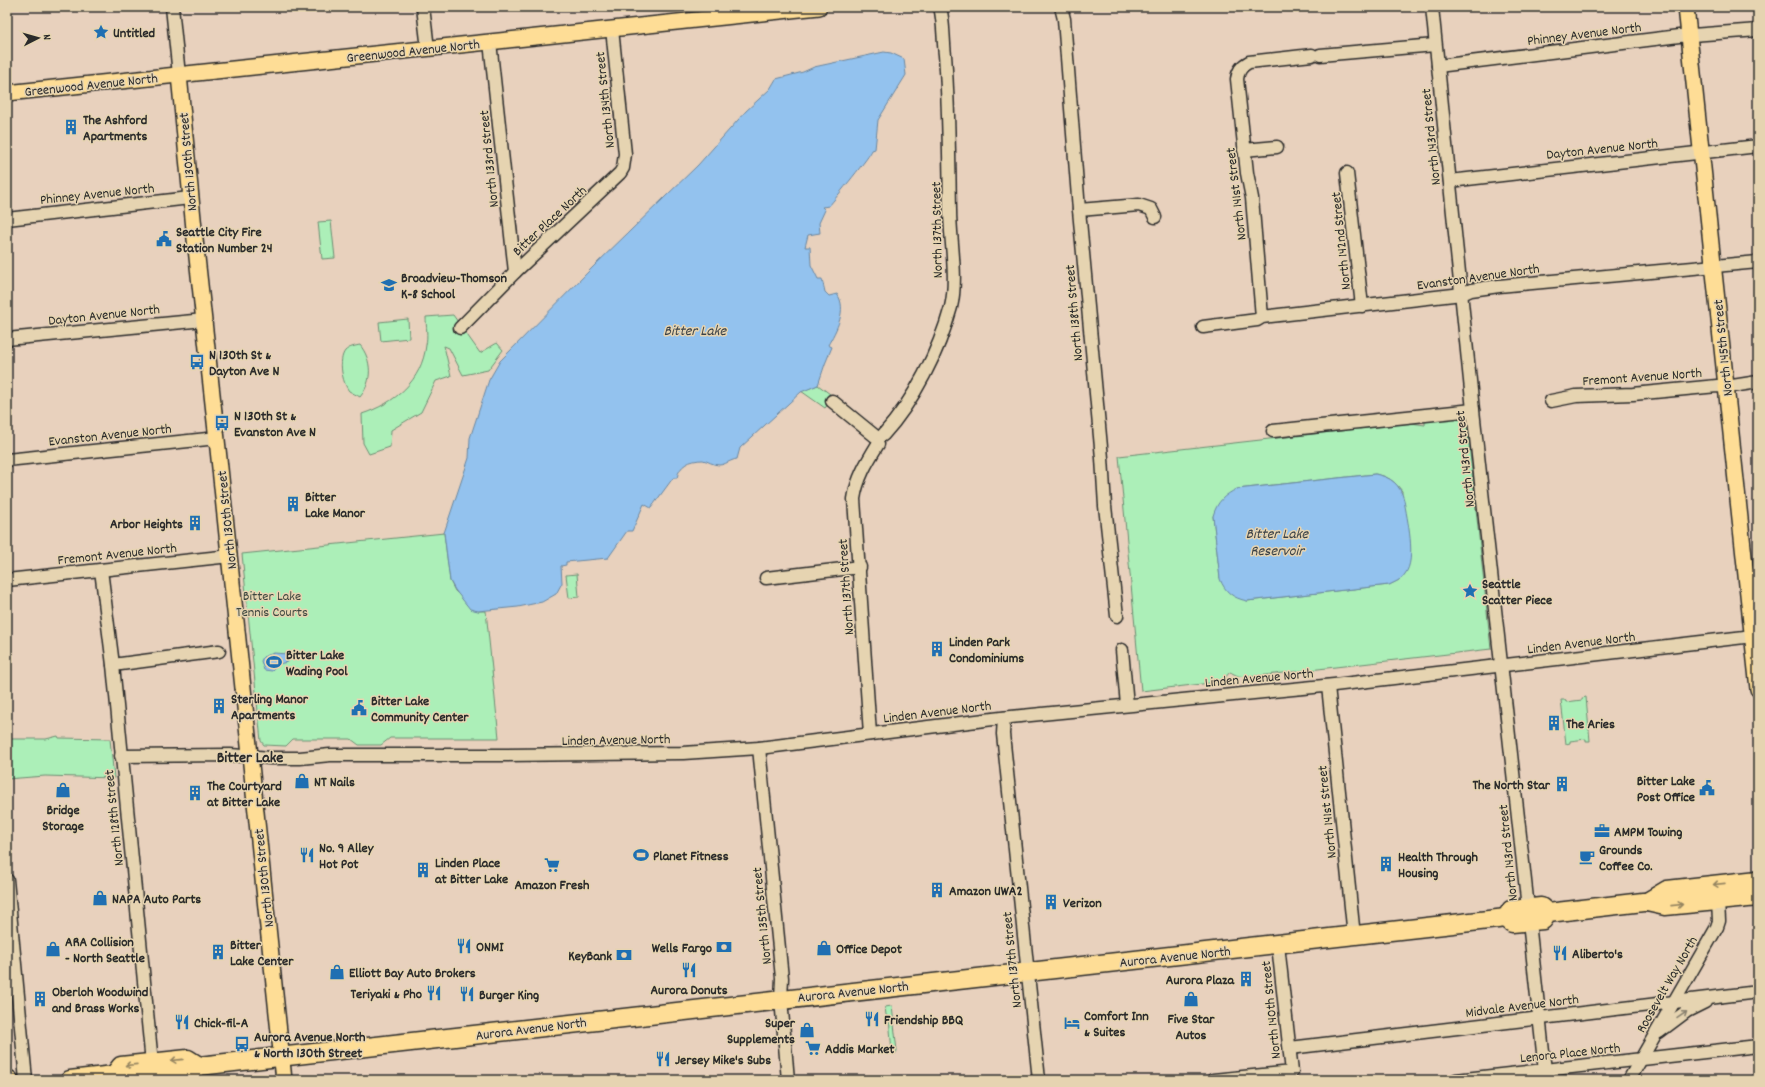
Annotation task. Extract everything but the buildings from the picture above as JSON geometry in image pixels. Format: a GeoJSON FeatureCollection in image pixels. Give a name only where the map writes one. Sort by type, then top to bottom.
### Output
{"type":"FeatureCollection","features":[{"type":"Feature","properties":{"kind":"highway","name":"Aurora Avenue North"},"geometry":{"type":"LineString","coordinates":[[1647,902],[1667,890],[1758,880]]}},
{"type":"Feature","properties":{"kind":"highway","name":"Aurora Avenue North"},"geometry":{"type":"LineString","coordinates":[[70,1080],[114,1075],[123,1080],[153,1073],[190,1073],[199,1066],[780,999],[1278,945],[1506,918],[1512,923],[1528,915],[1543,920],[1548,913],[1647,902],[1666,906],[1758,897]]}},
{"type":"Feature","properties":{"kind":"main road","name":"Greenwood Avenue North"},"geometry":{"type":"LineString","coordinates":[[7,93],[819,7]]}},
{"type":"Feature","properties":{"kind":"main road","name":"North 145th Street"},"geometry":{"type":"LineString","coordinates":[[1686,7],[1758,689]]}},
{"type":"Feature","properties":{"kind":"main road","name":"North 130th Street"},"geometry":{"type":"LineString","coordinates":[[179,75],[190,198],[230,556],[284,1080]]}},
{"type":"Feature","properties":{"kind":"street","name":"North 130th Street"},"geometry":{"type":"LineString","coordinates":[[172,7],[179,75]]}},
{"type":"Feature","properties":{"kind":"street"},"geometry":{"type":"LineString","coordinates":[[423,7],[428,49]]}},
{"type":"Feature","properties":{"kind":"street","name":"North 137th Street"},"geometry":{"type":"LineString","coordinates":[[870,734],[860,567],[854,499],[856,488],[866,462],[879,438],[898,419],[919,384],[944,328],[951,305],[953,246],[950,210],[951,189],[947,83],[940,7]]}},
{"type":"Feature","properties":{"kind":"street","name":"North 138th Street"},"geometry":{"type":"LineString","coordinates":[[1061,7],[1064,19],[1068,62],[1079,210],[1102,458],[1106,520],[1117,616]]}},
{"type":"Feature","properties":{"kind":"street","name":"North 143rd Street"},"geometry":{"type":"LineString","coordinates":[[1432,7],[1473,410],[1502,666],[1545,1075]]}},
{"type":"Feature","properties":{"kind":"street","name":"North 134th Street"},"geometry":{"type":"LineString","coordinates":[[612,29],[625,154],[623,168]]}},
{"type":"Feature","properties":{"kind":"street","name":"Phinney Avenue North"},"geometry":{"type":"LineString","coordinates":[[1438,66],[1689,35],[1758,30]]}},
{"type":"Feature","properties":{"kind":"street","name":"North 133rd Street"},"geometry":{"type":"LineString","coordinates":[[490,42],[515,272]]}},
{"type":"Feature","properties":{"kind":"street","name":"North 141st Street"},"geometry":{"type":"LineString","coordinates":[[1262,317],[1252,198],[1244,150],[1237,79],[1241,67],[1249,62],[1436,45]]}},
{"type":"Feature","properties":{"kind":"street","name":"Dayton Avenue North"},"geometry":{"type":"LineString","coordinates":[[1450,181],[1758,146]]}},
{"type":"Feature","properties":{"kind":"street"},"geometry":{"type":"LineString","coordinates":[[1244,150],[1277,147]]}},
{"type":"Feature","properties":{"kind":"street","name":"Bitter Place North"},"geometry":{"type":"LineString","coordinates":[[460,328],[515,272],[617,177],[623,168]]}},
{"type":"Feature","properties":{"kind":"street","name":"North 142nd Street"},"geometry":{"type":"LineString","coordinates":[[1347,173],[1362,306]]}},
{"type":"Feature","properties":{"kind":"street","name":"Phinney Avenue North"},"geometry":{"type":"LineString","coordinates":[[7,219],[190,198]]}},
{"type":"Feature","properties":{"kind":"street"},"geometry":{"type":"LineString","coordinates":[[1079,210],[1140,205],[1151,210],[1155,216]]}},
{"type":"Feature","properties":{"kind":"street","name":"Evanston Avenue North"},"geometry":{"type":"LineString","coordinates":[[1203,327],[1257,320],[1262,317],[1462,294],[1471,290],[1499,286],[1758,262]]}},
{"type":"Feature","properties":{"kind":"street","name":"Dayton Avenue North"},"geometry":{"type":"LineString","coordinates":[[7,338],[204,320]]}},
{"type":"Feature","properties":{"kind":"street","name":"Fremont Avenue North"},"geometry":{"type":"LineString","coordinates":[[1551,401],[1582,395],[1629,394],[1717,386],[1726,388],[1758,382]]}},
{"type":"Feature","properties":{"kind":"street"},"geometry":{"type":"LineString","coordinates":[[832,402],[879,438]]}},
{"type":"Feature","properties":{"kind":"street"},"geometry":{"type":"LineString","coordinates":[[1273,431],[1473,410]]}},
{"type":"Feature","properties":{"kind":"street","name":"Evanston Avenue North"},"geometry":{"type":"LineString","coordinates":[[7,460],[217,438]]}},
{"type":"Feature","properties":{"kind":"street","name":"Fremont Avenue North"},"geometry":{"type":"LineString","coordinates":[[7,580],[230,556]]}},
{"type":"Feature","properties":{"kind":"street"},"geometry":{"type":"LineString","coordinates":[[766,578],[860,567]]}},
{"type":"Feature","properties":{"kind":"street","name":"North 128th Street"},"geometry":{"type":"LineString","coordinates":[[102,570],[113,665],[153,1073]]}},
{"type":"Feature","properties":{"kind":"street","name":"Linden Avenue North"},"geometry":{"type":"LineString","coordinates":[[121,756],[250,756],[271,758],[330,755],[683,753],[759,748],[1004,718],[1328,686],[1752,636]]}},
{"type":"Feature","properties":{"kind":"street"},"geometry":{"type":"LineString","coordinates":[[1122,650],[1128,705]]}},
{"type":"Feature","properties":{"kind":"street"},"geometry":{"type":"LineString","coordinates":[[113,665],[219,651]]}},
{"type":"Feature","properties":{"kind":"street","name":"North 141st Street"},"geometry":{"type":"LineString","coordinates":[[1328,686],[1354,936]]}},
{"type":"Feature","properties":{"kind":"street","name":"North 137th Street"},"geometry":{"type":"LineString","coordinates":[[1004,718],[1003,734],[1039,1080]]}},
{"type":"Feature","properties":{"kind":"street","name":"North 135th Street"},"geometry":{"type":"LineString","coordinates":[[759,748],[782,978],[780,999],[788,1080]]}},
{"type":"Feature","properties":{"kind":"street"},"geometry":{"type":"LineString","coordinates":[[7,880],[26,1080]]}},
{"type":"Feature","properties":{"kind":"street","name":"Roosevelt Way North"},"geometry":{"type":"LineString","coordinates":[[1629,1080],[1717,927],[1719,921],[1718,901]]}},
{"type":"Feature","properties":{"kind":"street","name":"North 140th Street"},"geometry":{"type":"LineString","coordinates":[[1213,1080],[1292,1072],[1278,945]]}},
{"type":"Feature","properties":{"kind":"street","name":"Midvale Avenue North"},"geometry":{"type":"LineString","coordinates":[[1290,1048],[1758,992]]}},
{"type":"Feature","properties":{"kind":"street"},"geometry":{"type":"LineString","coordinates":[[1653,1036],[1687,1011],[1714,998]]}},
{"type":"Feature","properties":{"kind":"street","name":"Lenora Place North"},"geometry":{"type":"LineString","coordinates":[[1456,1080],[1545,1075],[1640,1060],[1758,1046]]}},
{"type":"Feature","properties":{"kind":"green space"},"geometry":{"type":"Polygon","coordinates":[[[331,221],[335,258],[322,259],[318,222],[331,221]]]}},
{"type":"Feature","properties":{"kind":"green space"},"geometry":{"type":"Polygon","coordinates":[[[453,315],[480,353],[497,343],[503,350],[488,370],[463,375],[449,348],[444,346],[451,376],[436,381],[421,412],[391,430],[390,447],[369,454],[363,443],[362,414],[385,404],[396,397],[413,380],[419,369],[426,345],[426,317],[453,315]]]}},
{"type":"Feature","properties":{"kind":"green space"},"geometry":{"type":"Polygon","coordinates":[[[408,319],[409,338],[381,341],[379,322],[408,319]]]}},
{"type":"Feature","properties":{"kind":"green space"},"geometry":{"type":"Polygon","coordinates":[[[360,345],[369,364],[369,377],[360,397],[349,391],[344,382],[341,365],[345,351],[360,345]]]}},
{"type":"Feature","properties":{"kind":"green space"},"geometry":{"type":"Polygon","coordinates":[[[818,385],[834,397],[825,408],[801,391],[818,385]]]}},
{"type":"Feature","properties":{"kind":"green space"},"geometry":{"type":"Polygon","coordinates":[[[1466,416],[1491,649],[1249,677],[1238,676],[1230,672],[1223,680],[1219,682],[1141,691],[1119,456],[1411,423],[1425,425],[1425,420],[1466,416]],[[1375,474],[1237,489],[1213,516],[1220,578],[1247,601],[1389,585],[1399,580],[1402,491],[1396,484],[1384,476],[1375,474]]]}},
{"type":"Feature","properties":{"kind":"green space","name":"Bitter Lake Tennis Courts"},"geometry":{"type":"Polygon","coordinates":[[[444,533],[450,581],[455,591],[478,611],[486,611],[499,738],[390,738],[381,745],[359,745],[351,739],[293,739],[286,746],[264,745],[261,741],[242,554],[444,533]]]}},
{"type":"Feature","properties":{"kind":"green space"},"geometry":{"type":"Polygon","coordinates":[[[577,574],[579,597],[569,598],[566,575],[577,574]]]}},
{"type":"Feature","properties":{"kind":"green space"},"geometry":{"type":"Polygon","coordinates":[[[1586,697],[1590,741],[1586,741],[1586,739],[1570,741],[1570,743],[1566,744],[1561,700],[1565,700],[1566,702],[1582,700],[1582,698],[1586,697]]]}},
{"type":"Feature","properties":{"kind":"green space"},"geometry":{"type":"Polygon","coordinates":[[[58,736],[59,738],[110,739],[114,778],[45,776],[7,779],[7,739],[46,739],[58,736]]]}},
{"type":"Feature","properties":{"kind":"green space"},"geometry":{"type":"Polygon","coordinates":[[[892,1006],[897,1051],[895,1054],[892,1052],[889,1018],[886,1015],[885,1007],[892,1006]]]}},
{"type":"Feature","properties":{"kind":"water","name":"Bitter Lake"},"geometry":{"type":"Polygon","coordinates":[[[884,52],[891,53],[904,59],[906,75],[878,120],[875,149],[872,150],[860,168],[829,206],[822,207],[825,210],[819,223],[820,233],[808,235],[805,247],[810,247],[811,265],[818,279],[822,279],[825,292],[829,296],[837,294],[841,306],[840,320],[828,345],[832,347],[818,385],[801,392],[740,448],[737,459],[719,465],[703,460],[686,464],[678,473],[677,478],[673,478],[651,508],[644,504],[632,531],[627,531],[608,558],[566,562],[566,565],[561,566],[562,583],[556,594],[542,602],[518,607],[478,611],[470,609],[450,581],[444,533],[469,458],[470,438],[489,380],[500,361],[595,265],[698,165],[746,111],[770,89],[776,79],[803,72],[814,67],[884,52]]]}},
{"type":"Feature","properties":{"kind":"water","name":"Bitter Lake Reservoir"},"geometry":{"type":"Polygon","coordinates":[[[1375,474],[1386,477],[1394,482],[1400,490],[1404,500],[1411,549],[1409,567],[1400,579],[1389,585],[1247,601],[1230,594],[1224,588],[1220,579],[1213,516],[1219,503],[1228,494],[1237,489],[1375,474]]]}},
{"type":"Feature","properties":{"kind":"water","name":"Bitter Lake Wading Pool"},"geometry":{"type":"Polygon","coordinates":[[[274,653],[288,654],[288,662],[278,664],[272,671],[264,670],[261,661],[263,657],[274,653]]]}},
{"type":"Feature","properties":{"kind":"place","name":"Untitled"},"geometry":{"type":"Point","coordinates":[101,32]}},
{"type":"Feature","properties":{"kind":"place","name":"The Ashford Apartments"},"geometry":{"type":"Point","coordinates":[71,127]}},
{"type":"Feature","properties":{"kind":"place","name":"Seattle City Fire Station Number 24"},"geometry":{"type":"Point","coordinates":[164,239]}},
{"type":"Feature","properties":{"kind":"place","name":"Broadview-Thomson K-8 School"},"geometry":{"type":"Point","coordinates":[389,285]}},
{"type":"Feature","properties":{"kind":"place","name":"N 130th St & Dayton Ave N"},"geometry":{"type":"Point","coordinates":[197,362]}},
{"type":"Feature","properties":{"kind":"place","name":"N 130th St & Evanston Ave N"},"geometry":{"type":"Point","coordinates":[222,423]}},
{"type":"Feature","properties":{"kind":"place","name":"Bitter Lake Manor"},"geometry":{"type":"Point","coordinates":[293,504]}},
{"type":"Feature","properties":{"kind":"place","name":"Arbor Heights"},"geometry":{"type":"Point","coordinates":[195,523]}},
{"type":"Feature","properties":{"kind":"place","name":"Seattle Scatter Piece"},"geometry":{"type":"Point","coordinates":[1470,591]}},
{"type":"Feature","properties":{"kind":"place","name":"Linden Park Condominiums"},"geometry":{"type":"Point","coordinates":[937,649]}},
{"type":"Feature","properties":{"kind":"place","name":"Bitter Lake Wading Pool"},"geometry":{"type":"Point","coordinates":[274,662]}},
{"type":"Feature","properties":{"kind":"place","name":"Sterling Manor Apartments"},"geometry":{"type":"Point","coordinates":[219,706]}},
{"type":"Feature","properties":{"kind":"place","name":"Bitter Lake Community Center"},"geometry":{"type":"Point","coordinates":[359,708]}},
{"type":"Feature","properties":{"kind":"place","name":"The Aries"},"geometry":{"type":"Point","coordinates":[1554,723]}},
{"type":"Feature","properties":{"kind":"place","name":"NT Nails"},"geometry":{"type":"Point","coordinates":[302,781]}},
{"type":"Feature","properties":{"kind":"place","name":"The North Star"},"geometry":{"type":"Point","coordinates":[1562,784]}},
{"type":"Feature","properties":{"kind":"place","name":"Bitter Lake Post Office"},"geometry":{"type":"Point","coordinates":[1707,788]}},
{"type":"Feature","properties":{"kind":"place","name":"Bridge Storage"},"geometry":{"type":"Point","coordinates":[63,790]}},
{"type":"Feature","properties":{"kind":"place","name":"The Courtyard at Bitter Lake"},"geometry":{"type":"Point","coordinates":[195,793]}},
{"type":"Feature","properties":{"kind":"place","name":"AMPM Towing"},"geometry":{"type":"Point","coordinates":[1602,831]}},
{"type":"Feature","properties":{"kind":"place","name":"No. 9 Alley Hot Pot"},"geometry":{"type":"Point","coordinates":[307,855]}},
{"type":"Feature","properties":{"kind":"place","name":"Planet Fitness"},"geometry":{"type":"Point","coordinates":[641,855]}},
{"type":"Feature","properties":{"kind":"place","name":"Grounds Coffee Co."},"geometry":{"type":"Point","coordinates":[1587,857]}},
{"type":"Feature","properties":{"kind":"place","name":"Health Through Housing"},"geometry":{"type":"Point","coordinates":[1386,864]}},
{"type":"Feature","properties":{"kind":"place","name":"Amazon Fresh"},"geometry":{"type":"Point","coordinates":[552,865]}},
{"type":"Feature","properties":{"kind":"place","name":"Linden Place at Bitter Lake"},"geometry":{"type":"Point","coordinates":[423,870]}},
{"type":"Feature","properties":{"kind":"place","name":"Amazon UWA2"},"geometry":{"type":"Point","coordinates":[937,890]}},
{"type":"Feature","properties":{"kind":"place","name":"NAPA Auto Parts"},"geometry":{"type":"Point","coordinates":[100,898]}},
{"type":"Feature","properties":{"kind":"place","name":"Verizon"},"geometry":{"type":"Point","coordinates":[1051,902]}},
{"type":"Feature","properties":{"kind":"place","name":"ONMI"},"geometry":{"type":"Point","coordinates":[464,946]}},
{"type":"Feature","properties":{"kind":"place","name":"Wells Fargo"},"geometry":{"type":"Point","coordinates":[724,947]}},
{"type":"Feature","properties":{"kind":"place","name":"Office Depot"},"geometry":{"type":"Point","coordinates":[824,948]}},
{"type":"Feature","properties":{"kind":"place","name":"ARA Collision - North Seattle"},"geometry":{"type":"Point","coordinates":[53,949]}},
{"type":"Feature","properties":{"kind":"place","name":"Bitter Lake Center"},"geometry":{"type":"Point","coordinates":[218,952]}},
{"type":"Feature","properties":{"kind":"place","name":"Aliberto's"},"geometry":{"type":"Point","coordinates":[1560,953]}},
{"type":"Feature","properties":{"kind":"place","name":"KeyBank"},"geometry":{"type":"Point","coordinates":[624,955]}},
{"type":"Feature","properties":{"kind":"place","name":"Aurora Donuts"},"geometry":{"type":"Point","coordinates":[689,970]}},
{"type":"Feature","properties":{"kind":"place","name":"Elliott Bay Auto Brokers"},"geometry":{"type":"Point","coordinates":[337,972]}},
{"type":"Feature","properties":{"kind":"place","name":"Aurora Plaza"},"geometry":{"type":"Point","coordinates":[1246,979]}},
{"type":"Feature","properties":{"kind":"place","name":"Teriyaki & Pho"},"geometry":{"type":"Point","coordinates":[434,993]}},
{"type":"Feature","properties":{"kind":"place","name":"Burger King"},"geometry":{"type":"Point","coordinates":[467,994]}},
{"type":"Feature","properties":{"kind":"place","name":"Oberloh Woodwind and Brass Works"},"geometry":{"type":"Point","coordinates":[40,999]}},
{"type":"Feature","properties":{"kind":"place","name":"Five Star Autos"},"geometry":{"type":"Point","coordinates":[1191,999]}},
{"type":"Feature","properties":{"kind":"place","name":"Friendship BBQ"},"geometry":{"type":"Point","coordinates":[872,1019]}},
{"type":"Feature","properties":{"kind":"place","name":"Chick-fil-A"},"geometry":{"type":"Point","coordinates":[182,1022]}},
{"type":"Feature","properties":{"kind":"place","name":"Comfort Inn & Suites"},"geometry":{"type":"Point","coordinates":[1072,1023]}},
{"type":"Feature","properties":{"kind":"place","name":"Super Supplements"},"geometry":{"type":"Point","coordinates":[807,1030]}},
{"type":"Feature","properties":{"kind":"place","name":"Aurora Avenue North & North 130th Street"},"geometry":{"type":"Point","coordinates":[242,1044]}},
{"type":"Feature","properties":{"kind":"place","name":"Addis Market"},"geometry":{"type":"Point","coordinates":[813,1048]}},
{"type":"Feature","properties":{"kind":"place","name":"Jersey Mike's Subs"},"geometry":{"type":"Point","coordinates":[663,1059]}},
{"type":"Feature","properties":{"kind":"district","name":"Bitter Lake"},"geometry":{"type":"Point","coordinates":[250,756]}}]}
